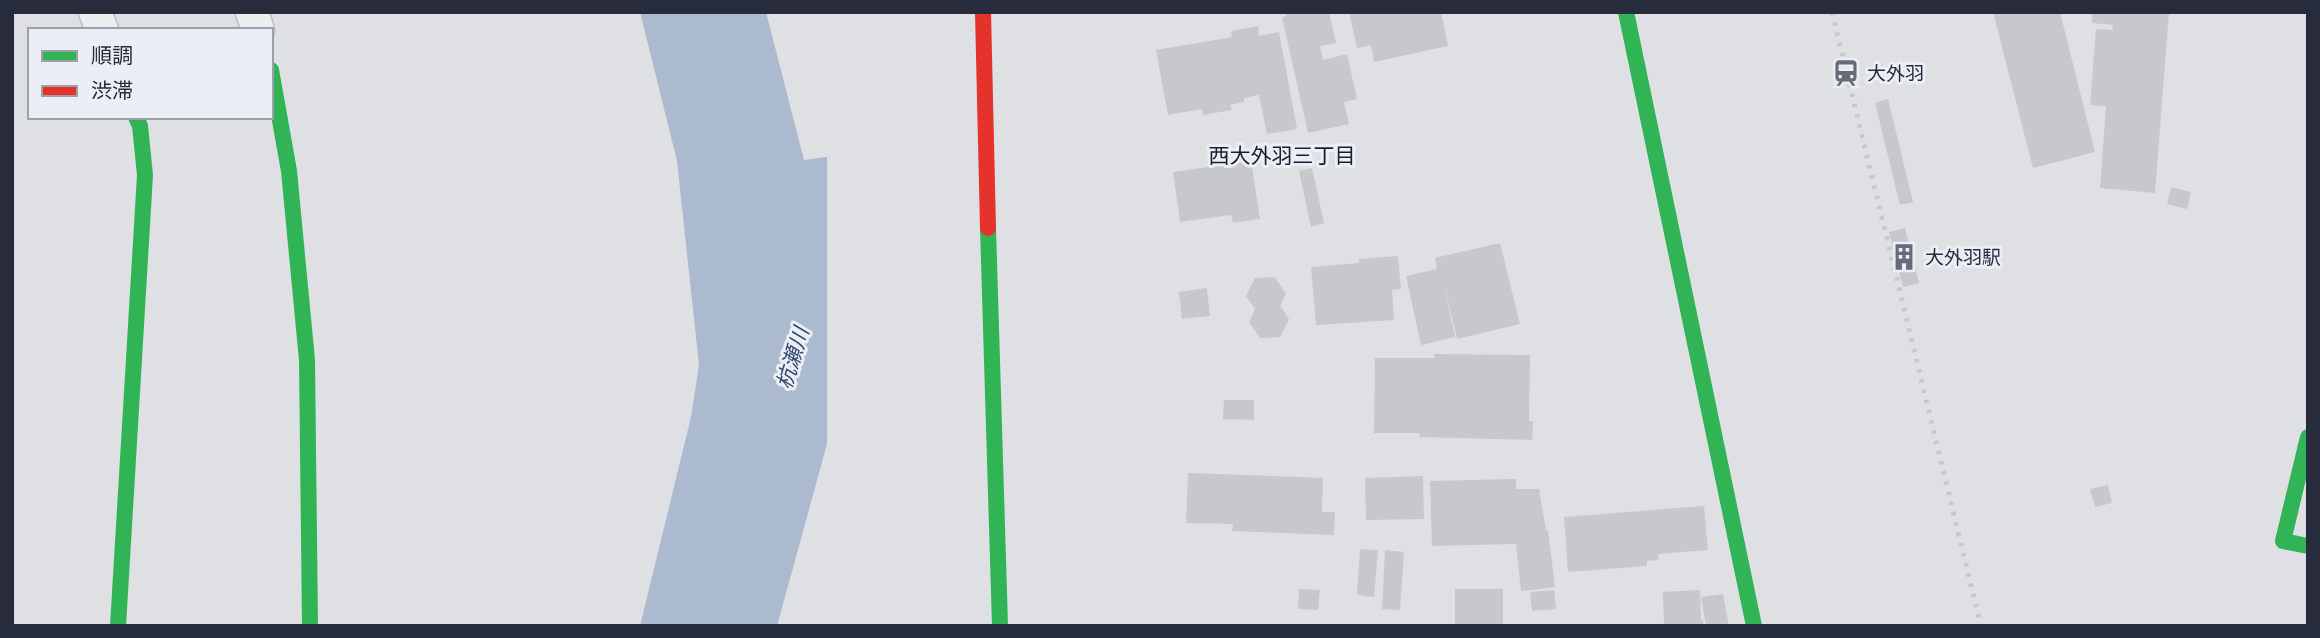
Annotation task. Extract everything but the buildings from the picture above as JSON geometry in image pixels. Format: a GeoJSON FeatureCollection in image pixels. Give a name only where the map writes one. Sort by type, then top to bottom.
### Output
{"type":"FeatureCollection","features":[{"type":"Feature","properties":{"kind":"street"},"geometry":{"type":"LineString","coordinates":[[983,12],[1000,626]]}},
{"type":"Feature","properties":{"kind":"street"},"geometry":{"type":"LineString","coordinates":[[1626,12],[1754,626]]}},
{"type":"Feature","properties":{"kind":"street"},"geometry":{"type":"LineString","coordinates":[[273,81],[289,171],[307,360],[310,626]]}},
{"type":"Feature","properties":{"kind":"street"},"geometry":{"type":"LineString","coordinates":[[118,626],[145,175],[137,119]]}},
{"type":"Feature","properties":{"kind":"street"},"geometry":{"type":"LineString","coordinates":[[2308,437],[2283,541],[2308,546]]}},
{"type":"Feature","properties":{"kind":"water","name":"杭瀬川"},"geometry":{"type":"Polygon","coordinates":[[[640,12],[766,12],[804,160],[827,157],[827,444],[777,626],[640,626],[691,417],[699,365],[677,161],[640,12]]]}},
{"type":"Feature","properties":{"kind":"railway"},"geometry":{"type":"LineString","coordinates":[[1832,12],[1981,626]]}},
{"type":"Feature","properties":{"kind":"traffic: fast"},"geometry":{"type":"LineString","coordinates":[[1626,12],[1754,626]]}},
{"type":"Feature","properties":{"kind":"traffic: fast"},"geometry":{"type":"LineString","coordinates":[[273,81],[289,171],[307,360],[310,626]]}},
{"type":"Feature","properties":{"kind":"traffic: fast"},"geometry":{"type":"LineString","coordinates":[[118,626],[145,175],[137,119]]}},
{"type":"Feature","properties":{"kind":"traffic: fast"},"geometry":{"type":"LineString","coordinates":[[988,228],[1000,626]]}},
{"type":"Feature","properties":{"kind":"traffic: fast"},"geometry":{"type":"LineString","coordinates":[[2308,437],[2283,541],[2308,546]]}},
{"type":"Feature","properties":{"kind":"traffic: jam"},"geometry":{"type":"LineString","coordinates":[[983,12],[988,228]]}},
{"type":"Feature","properties":{"kind":"place","name":"大外羽"},"geometry":{"type":"Point","coordinates":[1846,73]}},
{"type":"Feature","properties":{"kind":"place","name":"大外羽駅"},"geometry":{"type":"Point","coordinates":[1904,257]}},
{"type":"Feature","properties":{"kind":"district","name":"西大外羽三丁目"},"geometry":{"type":"Point","coordinates":[1282,155]}}]}
